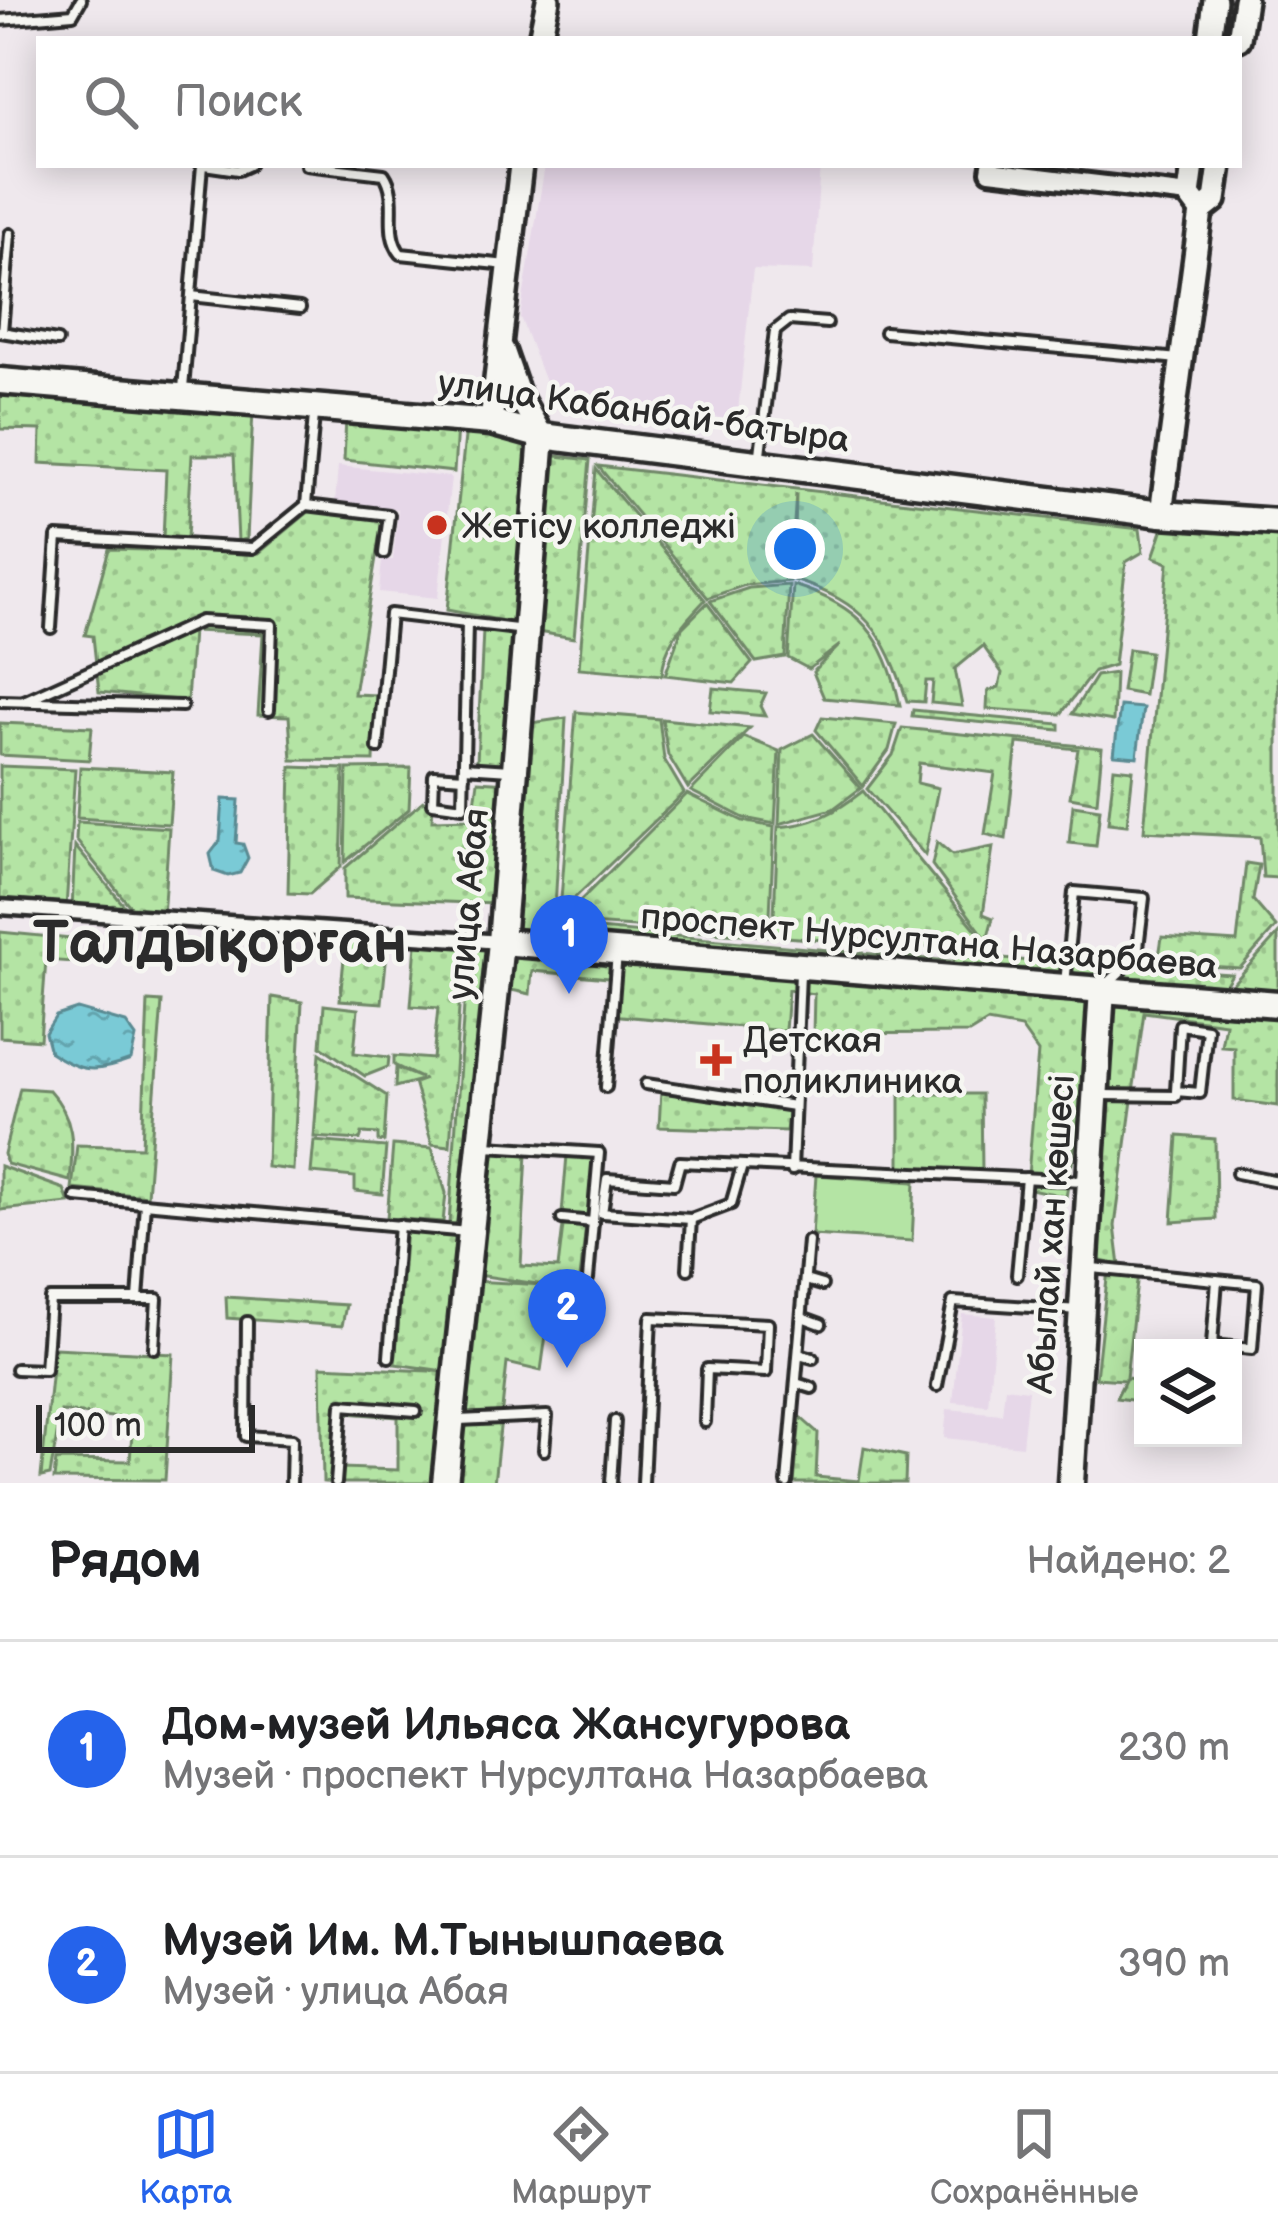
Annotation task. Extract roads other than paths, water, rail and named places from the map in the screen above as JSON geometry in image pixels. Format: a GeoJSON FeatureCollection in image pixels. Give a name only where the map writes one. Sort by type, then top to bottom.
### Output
{"type":"FeatureCollection","features":[{"type":"Feature","properties":{"kind":"main road","name":"улица Кабанбай-батыра"},"geometry":{"type":"LineString","coordinates":[[0,381],[491,422],[542,436],[1161,514],[1278,523]]}},
{"type":"Feature","properties":{"kind":"main road","name":"улица Абая"},"geometry":{"type":"LineString","coordinates":[[445,1483],[501,942],[542,436]]}},
{"type":"Feature","properties":{"kind":"main road","name":"проспект Нурсултана Назарбаева"},"geometry":{"type":"LineString","coordinates":[[501,942],[1278,1004]]}},
{"type":"Feature","properties":{"kind":"main road","name":"Абылай хан көшесі"},"geometry":{"type":"LineString","coordinates":[[1071,1483],[1102,989]]}},
{"type":"Feature","properties":{"kind":"street"},"geometry":{"type":"LineString","coordinates":[[541,36],[548,0]]}},
{"type":"Feature","properties":{"kind":"street"},"geometry":{"type":"LineString","coordinates":[[1210,36],[1215,0]]}},
{"type":"Feature","properties":{"kind":"street"},"geometry":{"type":"LineString","coordinates":[[1239,36],[1245,0]]}},
{"type":"Feature","properties":{"kind":"street"},"geometry":{"type":"LineString","coordinates":[[491,422],[521,168]]}},
{"type":"Feature","properties":{"kind":"street"},"geometry":{"type":"LineString","coordinates":[[990,168],[1195,203],[1215,200],[1220,168]]}},
{"type":"Feature","properties":{"kind":"street"},"geometry":{"type":"LineString","coordinates":[[1161,514],[1181,359],[1195,203],[1193,168]]}},
{"type":"Feature","properties":{"kind":"street"},"geometry":{"type":"LineString","coordinates":[[500,339],[519,396],[542,436]]}},
{"type":"Feature","properties":{"kind":"street","name":"проспект Нурсултана Назарбаева"},"geometry":{"type":"LineString","coordinates":[[0,907],[501,942]]}},
{"type":"Feature","properties":{"kind":"lane"},"geometry":{"type":"LineString","coordinates":[[0,20],[53,20],[73,14],[81,0]]}},
{"type":"Feature","properties":{"kind":"lane"},"geometry":{"type":"LineString","coordinates":[[182,396],[203,168]]}},
{"type":"Feature","properties":{"kind":"lane"},"geometry":{"type":"LineString","coordinates":[[375,168],[392,189],[392,235],[401,254],[509,265]]}},
{"type":"Feature","properties":{"kind":"lane"},"geometry":{"type":"LineString","coordinates":[[10,234],[1,332],[57,341]]}},
{"type":"Feature","properties":{"kind":"lane"},"geometry":{"type":"LineString","coordinates":[[191,296],[301,308]]}},
{"type":"Feature","properties":{"kind":"lane"},"geometry":{"type":"LineString","coordinates":[[759,463],[775,331],[789,320],[827,323]]}},
{"type":"Feature","properties":{"kind":"lane"},"geometry":{"type":"LineString","coordinates":[[886,332],[1181,359]]}},
{"type":"Feature","properties":{"kind":"lane"},"geometry":{"type":"LineString","coordinates":[[51,628],[57,536],[253,548],[306,505],[315,407]]}},
{"type":"Feature","properties":{"kind":"lane"},"geometry":{"type":"LineString","coordinates":[[306,505],[389,515],[384,553]]}},
{"type":"Feature","properties":{"kind":"lane"},"geometry":{"type":"LineString","coordinates":[[378,748],[390,614],[526,631]]}},
{"type":"Feature","properties":{"kind":"lane"},"geometry":{"type":"LineString","coordinates":[[24,701],[201,621],[272,625],[269,710]]}},
{"type":"Feature","properties":{"kind":"lane"},"geometry":{"type":"LineString","coordinates":[[467,623],[464,772],[463,807],[433,802],[434,775],[464,772],[515,770]]}},
{"type":"Feature","properties":{"kind":"lane"},"geometry":{"type":"LineString","coordinates":[[0,700],[182,706]]}},
{"type":"Feature","properties":{"kind":"lane"},"geometry":{"type":"LineString","coordinates":[[1065,986],[1074,892],[1144,898],[1137,956],[1102,989]]}},
{"type":"Feature","properties":{"kind":"lane"},"geometry":{"type":"LineString","coordinates":[[606,1087],[617,951]]}},
{"type":"Feature","properties":{"kind":"lane"},"geometry":{"type":"LineString","coordinates":[[792,1170],[800,965]]}},
{"type":"Feature","properties":{"kind":"lane"},"geometry":{"type":"LineString","coordinates":[[1095,1094],[1176,1096],[1176,1091],[1180,1025],[1207,1029],[1200,1093],[1176,1091]]}},
{"type":"Feature","properties":{"kind":"lane"},"geometry":{"type":"LineString","coordinates":[[646,1084],[794,1106]]}},
{"type":"Feature","properties":{"kind":"lane"},"geometry":{"type":"LineString","coordinates":[[479,1145],[599,1154],[588,1279]]}},
{"type":"Feature","properties":{"kind":"lane"},"geometry":{"type":"LineString","coordinates":[[742,1166],[731,1204],[691,1219],[602,1213],[607,1179],[674,1184],[680,1162],[1090,1181]]}},
{"type":"Feature","properties":{"kind":"lane"},"geometry":{"type":"LineString","coordinates":[[1237,1173],[1278,1181]]}},
{"type":"Feature","properties":{"kind":"lane"},"geometry":{"type":"LineString","coordinates":[[1017,1275],[1026,1178]]}},
{"type":"Feature","properties":{"kind":"lane"},"geometry":{"type":"LineString","coordinates":[[76,1197],[470,1232]]}},
{"type":"Feature","properties":{"kind":"lane"},"geometry":{"type":"LineString","coordinates":[[138,1299],[145,1203]]}},
{"type":"Feature","properties":{"kind":"lane"},"geometry":{"type":"LineString","coordinates":[[562,1219],[593,1222]]}},
{"type":"Feature","properties":{"kind":"lane"},"geometry":{"type":"LineString","coordinates":[[688,1270],[691,1219]]}},
{"type":"Feature","properties":{"kind":"lane"},"geometry":{"type":"LineString","coordinates":[[389,1358],[399,1226]]}},
{"type":"Feature","properties":{"kind":"lane"},"geometry":{"type":"LineString","coordinates":[[788,1483],[808,1241]]}},
{"type":"Feature","properties":{"kind":"lane"},"geometry":{"type":"LineString","coordinates":[[1084,1268],[1217,1280],[1257,1284],[1252,1349],[1212,1345],[1217,1280]]}},
{"type":"Feature","properties":{"kind":"lane"},"geometry":{"type":"LineString","coordinates":[[805,1280],[822,1285]]}},
{"type":"Feature","properties":{"kind":"lane"},"geometry":{"type":"LineString","coordinates":[[16,1369],[45,1370],[50,1299],[157,1299],[154,1348]]}},
{"type":"Feature","properties":{"kind":"lane"},"geometry":{"type":"LineString","coordinates":[[937,1386],[953,1302],[1082,1310]]}},
{"type":"Feature","properties":{"kind":"lane"},"geometry":{"type":"LineString","coordinates":[[802,1317],[821,1324]]}},
{"type":"Feature","properties":{"kind":"lane"},"geometry":{"type":"LineString","coordinates":[[643,1483],[652,1318],[768,1324],[766,1372],[707,1369],[705,1421]]}},
{"type":"Feature","properties":{"kind":"lane"},"geometry":{"type":"LineString","coordinates":[[247,1322],[246,1436],[292,1439],[291,1483]]}},
{"type":"Feature","properties":{"kind":"lane"},"geometry":{"type":"LineString","coordinates":[[799,1354],[813,1358]]}},
{"type":"Feature","properties":{"kind":"lane"},"geometry":{"type":"LineString","coordinates":[[796,1383],[812,1388]]}},
{"type":"Feature","properties":{"kind":"lane"},"geometry":{"type":"LineString","coordinates":[[336,1483],[342,1405],[416,1411]]}},
{"type":"Feature","properties":{"kind":"lane"},"geometry":{"type":"LineString","coordinates":[[451,1421],[547,1416],[544,1450]]}},
{"type":"Feature","properties":{"kind":"lane"},"geometry":{"type":"LineString","coordinates":[[611,1483],[615,1421]]}},
{"type":"Feature","properties":{"kind":"water"},"geometry":{"type":"Polygon","coordinates":[[[1120,706],[1143,708],[1137,757],[1114,755],[1120,706]]]}},
{"type":"Feature","properties":{"kind":"water"},"geometry":{"type":"Polygon","coordinates":[[[223,799],[239,800],[236,843],[243,844],[248,858],[240,873],[228,876],[214,871],[210,854],[220,841],[223,799]]]}},
{"type":"Feature","properties":{"kind":"water"},"geometry":{"type":"Polygon","coordinates":[[[77,1009],[126,1023],[136,1037],[131,1060],[89,1069],[50,1052],[45,1033],[56,1016],[77,1009]]]}},
{"type":"Feature","properties":{"kind":"place","name":"Жетісу колледжі"},"geometry":{"type":"Point","coordinates":[437,525]}},
{"type":"Feature","properties":{"kind":"place","name":"Дом-музей Ильяса Жансугурова"},"geometry":{"type":"Point","coordinates":[569,994]}},
{"type":"Feature","properties":{"kind":"place","name":"Детская поликлиника"},"geometry":{"type":"Point","coordinates":[716,1060]}},
{"type":"Feature","properties":{"kind":"place","name":"Музей Им. М.Тынышпаева"},"geometry":{"type":"Point","coordinates":[567,1368]}},
{"type":"Feature","properties":{"kind":"district","name":"Талдықорған"},"geometry":{"type":"Point","coordinates":[220,941]}}]}
